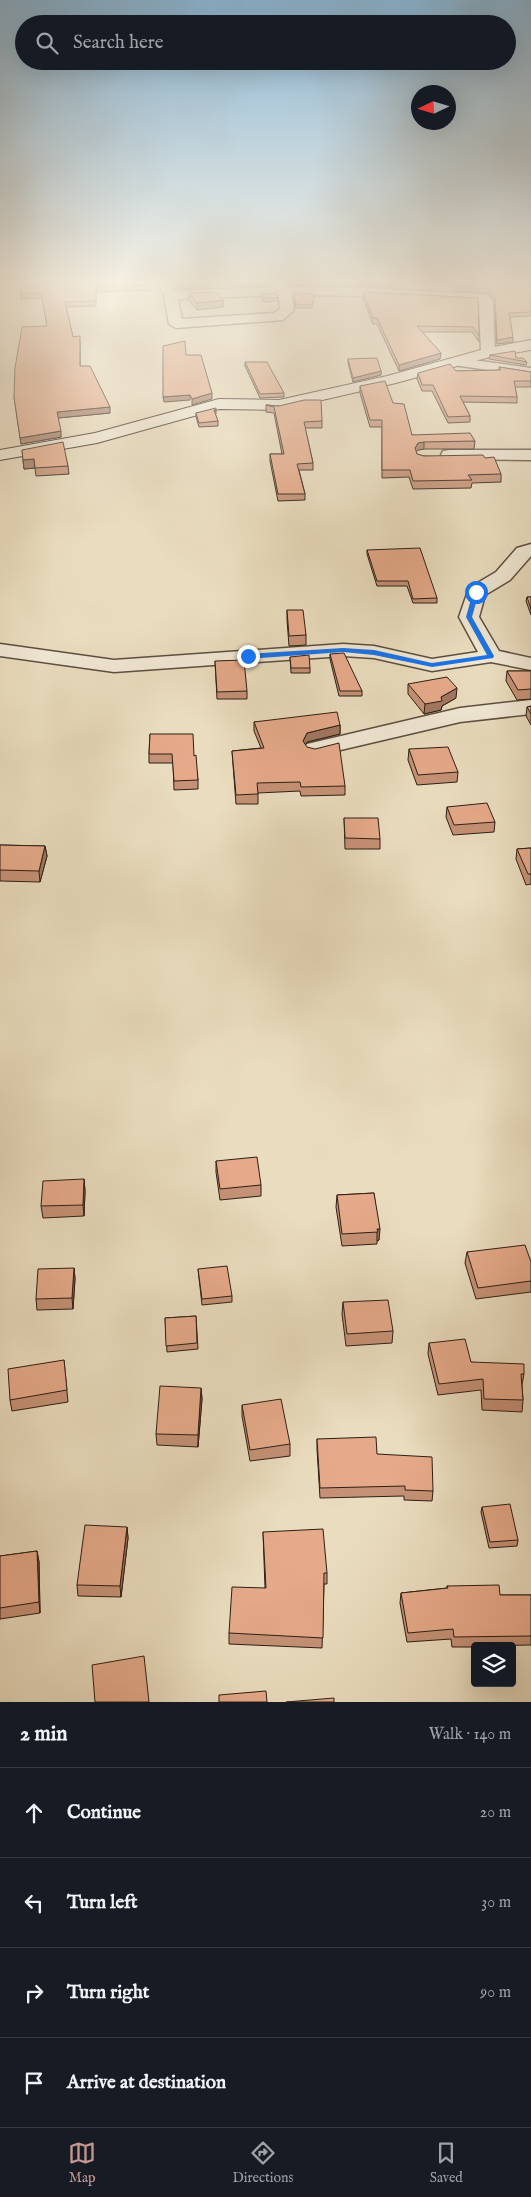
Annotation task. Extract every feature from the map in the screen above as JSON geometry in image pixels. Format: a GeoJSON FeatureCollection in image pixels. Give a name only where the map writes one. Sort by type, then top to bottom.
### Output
{"type":"FeatureCollection","features":[{"type":"Feature","properties":{"kind":"main road"},"geometry":{"type":"LineString","coordinates":[[0,455],[97,438],[219,404],[279,405],[390,380],[453,363]]}},
{"type":"Feature","properties":{"kind":"street"},"geometry":{"type":"LineString","coordinates":[[468,363],[531,372]]}},
{"type":"Feature","properties":{"kind":"street"},"geometry":{"type":"LineString","coordinates":[[431,456],[531,455]]}},
{"type":"Feature","properties":{"kind":"street"},"geometry":{"type":"LineString","coordinates":[[491,656],[469,617],[476,592],[503,576],[524,552],[531,550]]}},
{"type":"Feature","properties":{"kind":"street"},"geometry":{"type":"LineString","coordinates":[[0,650],[114,666],[343,650],[374,652],[432,665],[491,656],[531,664]]}},
{"type":"Feature","properties":{"kind":"street"},"geometry":{"type":"LineString","coordinates":[[315,749],[460,715],[531,707]]}},
{"type":"Feature","properties":{"kind":"building"},"geometry":{"type":"Polygon","coordinates":[[[16,363],[80,363],[80,366],[90,366],[110,407],[57,412],[61,431],[20,438],[14,397],[16,363]]]}},
{"type":"Feature","properties":{"kind":"building"},"geometry":{"type":"Polygon","coordinates":[[[163,363],[203,363],[212,393],[192,399],[190,395],[163,397],[163,363]]]}},
{"type":"Feature","properties":{"kind":"building"},"geometry":{"type":"Polygon","coordinates":[[[246,363],[268,363],[284,393],[260,394],[246,363]]]}},
{"type":"Feature","properties":{"kind":"building"},"geometry":{"type":"Polygon","coordinates":[[[349,363],[379,363],[381,371],[353,378],[349,363]]]}},
{"type":"Feature","properties":{"kind":"building"},"geometry":{"type":"Polygon","coordinates":[[[450,364],[456,371],[501,370],[499,367],[531,372],[531,381],[514,381],[517,397],[460,396],[470,416],[448,417],[433,385],[422,385],[418,373],[450,364]]]}},
{"type":"Feature","properties":{"kind":"building"},"geometry":{"type":"Polygon","coordinates":[[[385,381],[393,403],[404,404],[412,435],[470,433],[475,441],[418,443],[415,448],[417,454],[424,456],[483,455],[485,458],[494,457],[501,474],[468,475],[472,480],[413,481],[410,470],[382,470],[382,420],[370,420],[360,386],[385,381]]]}},
{"type":"Feature","properties":{"kind":"building"},"geometry":{"type":"Polygon","coordinates":[[[304,400],[321,400],[322,421],[304,422],[313,463],[297,464],[305,494],[278,494],[270,454],[284,454],[274,407],[266,405],[279,406],[304,400]]]}},
{"type":"Feature","properties":{"kind":"building"},"geometry":{"type":"Polygon","coordinates":[[[216,408],[214,410],[218,421],[199,423],[196,413],[216,408]]]}},
{"type":"Feature","properties":{"kind":"building"},"geometry":{"type":"Polygon","coordinates":[[[63,442],[68,466],[35,468],[34,459],[23,460],[22,450],[63,442]]]}},
{"type":"Feature","properties":{"kind":"building"},"geometry":{"type":"Polygon","coordinates":[[[420,548],[437,598],[413,599],[408,581],[377,581],[367,550],[420,548]]]}},
{"type":"Feature","properties":{"kind":"building"},"geometry":{"type":"Polygon","coordinates":[[[527,597],[531,597],[531,609],[527,597]]]}},
{"type":"Feature","properties":{"kind":"building"},"geometry":{"type":"Polygon","coordinates":[[[287,610],[303,610],[306,635],[289,636],[287,610]]]}},
{"type":"Feature","properties":{"kind":"building"},"geometry":{"type":"Polygon","coordinates":[[[344,653],[362,691],[340,691],[330,654],[344,653]]]}},
{"type":"Feature","properties":{"kind":"building"},"geometry":{"type":"Polygon","coordinates":[[[309,655],[310,668],[291,668],[290,657],[309,655]]]}},
{"type":"Feature","properties":{"kind":"building"},"geometry":{"type":"Polygon","coordinates":[[[244,660],[247,691],[217,692],[215,661],[244,660]]]}},
{"type":"Feature","properties":{"kind":"building"},"geometry":{"type":"Polygon","coordinates":[[[507,671],[531,671],[531,689],[518,690],[507,671]]]}},
{"type":"Feature","properties":{"kind":"building"},"geometry":{"type":"Polygon","coordinates":[[[447,677],[457,688],[441,697],[442,701],[425,704],[408,684],[447,677]]]}},
{"type":"Feature","properties":{"kind":"building"},"geometry":{"type":"Polygon","coordinates":[[[531,706],[531,714],[527,707],[531,706]]]}},
{"type":"Feature","properties":{"kind":"building"},"geometry":{"type":"Polygon","coordinates":[[[337,712],[340,725],[307,733],[303,741],[307,747],[315,749],[339,743],[345,786],[301,787],[300,782],[257,783],[258,794],[236,795],[232,751],[264,748],[254,722],[337,712]]]}},
{"type":"Feature","properties":{"kind":"building"},"geometry":{"type":"Polygon","coordinates":[[[150,734],[193,734],[198,780],[174,781],[172,754],[149,754],[150,734]]]}},
{"type":"Feature","properties":{"kind":"building"},"geometry":{"type":"Polygon","coordinates":[[[448,747],[458,772],[418,775],[409,749],[448,747]]]}},
{"type":"Feature","properties":{"kind":"building"},"geometry":{"type":"Polygon","coordinates":[[[487,803],[495,822],[454,825],[447,807],[487,803]]]}},
{"type":"Feature","properties":{"kind":"building"},"geometry":{"type":"Polygon","coordinates":[[[344,818],[378,818],[380,839],[345,838],[344,818]]]}},
{"type":"Feature","properties":{"kind":"building"},"geometry":{"type":"Polygon","coordinates":[[[0,845],[45,846],[39,871],[0,870],[0,845]]]}},
{"type":"Feature","properties":{"kind":"building"},"geometry":{"type":"Polygon","coordinates":[[[531,848],[531,874],[528,874],[517,849],[531,848]]]}},
{"type":"Feature","properties":{"kind":"building"},"geometry":{"type":"Polygon","coordinates":[[[257,1157],[261,1185],[220,1189],[216,1161],[257,1157]]]}},
{"type":"Feature","properties":{"kind":"building"},"geometry":{"type":"Polygon","coordinates":[[[84,1179],[83,1205],[41,1206],[43,1181],[84,1179]]]}},
{"type":"Feature","properties":{"kind":"building"},"geometry":{"type":"Polygon","coordinates":[[[374,1193],[380,1229],[377,1229],[378,1232],[342,1234],[337,1195],[374,1193]]]}},
{"type":"Feature","properties":{"kind":"building"},"geometry":{"type":"Polygon","coordinates":[[[525,1245],[531,1262],[531,1281],[478,1288],[467,1252],[525,1245]]]}},
{"type":"Feature","properties":{"kind":"building"},"geometry":{"type":"Polygon","coordinates":[[[227,1266],[232,1296],[202,1299],[198,1269],[227,1266]]]}},
{"type":"Feature","properties":{"kind":"building"},"geometry":{"type":"Polygon","coordinates":[[[74,1268],[72,1298],[36,1299],[38,1269],[74,1268]]]}},
{"type":"Feature","properties":{"kind":"building"},"geometry":{"type":"Polygon","coordinates":[[[388,1300],[393,1331],[347,1334],[343,1302],[388,1300]]]}},
{"type":"Feature","properties":{"kind":"building"},"geometry":{"type":"Polygon","coordinates":[[[196,1316],[197,1343],[166,1346],[165,1318],[196,1316]]]}},
{"type":"Feature","properties":{"kind":"building"},"geometry":{"type":"Polygon","coordinates":[[[465,1339],[471,1362],[524,1364],[524,1374],[521,1374],[523,1400],[484,1399],[483,1379],[439,1384],[429,1343],[465,1339]]]}},
{"type":"Feature","properties":{"kind":"building"},"geometry":{"type":"Polygon","coordinates":[[[64,1360],[67,1390],[10,1400],[8,1369],[64,1360]]]}},
{"type":"Feature","properties":{"kind":"building"},"geometry":{"type":"Polygon","coordinates":[[[160,1386],[201,1388],[198,1435],[156,1434],[160,1386]]]}},
{"type":"Feature","properties":{"kind":"building"},"geometry":{"type":"Polygon","coordinates":[[[281,1399],[290,1444],[250,1450],[242,1405],[281,1399]]]}},
{"type":"Feature","properties":{"kind":"building"},"geometry":{"type":"Polygon","coordinates":[[[376,1437],[377,1454],[432,1457],[433,1491],[405,1490],[405,1486],[320,1488],[317,1439],[376,1437]]]}},
{"type":"Feature","properties":{"kind":"building"},"geometry":{"type":"Polygon","coordinates":[[[510,1504],[518,1540],[490,1542],[482,1507],[510,1504]]]}},
{"type":"Feature","properties":{"kind":"building"},"geometry":{"type":"Polygon","coordinates":[[[85,1525],[127,1527],[120,1586],[77,1585],[85,1525]]]}},
{"type":"Feature","properties":{"kind":"building"},"geometry":{"type":"Polygon","coordinates":[[[323,1529],[327,1573],[324,1573],[323,1638],[229,1633],[232,1587],[266,1588],[263,1532],[323,1529]]]}},
{"type":"Feature","properties":{"kind":"building"},"geometry":{"type":"Polygon","coordinates":[[[37,1551],[39,1602],[0,1608],[0,1556],[37,1551]]]}},
{"type":"Feature","properties":{"kind":"building"},"geometry":{"type":"Polygon","coordinates":[[[499,1585],[500,1595],[531,1595],[531,1636],[454,1637],[453,1629],[408,1633],[401,1593],[448,1588],[447,1586],[499,1585]]]}},
{"type":"Feature","properties":{"kind":"building"},"geometry":{"type":"Polygon","coordinates":[[[144,1656],[149,1702],[95,1702],[92,1665],[144,1656]]]}},
{"type":"Feature","properties":{"kind":"building"},"geometry":{"type":"Polygon","coordinates":[[[266,1691],[267,1702],[219,1702],[219,1695],[266,1691]]]}},
{"type":"Feature","properties":{"kind":"building"},"geometry":{"type":"Polygon","coordinates":[[[334,1698],[334,1702],[286,1702],[334,1698]]]}},
{"type":"Feature","properties":{"kind":"route"},"geometry":{"type":"LineString","coordinates":[[248,656],[343,650],[374,652],[432,665],[462,662],[491,656],[469,617],[476,592]]}}]}
